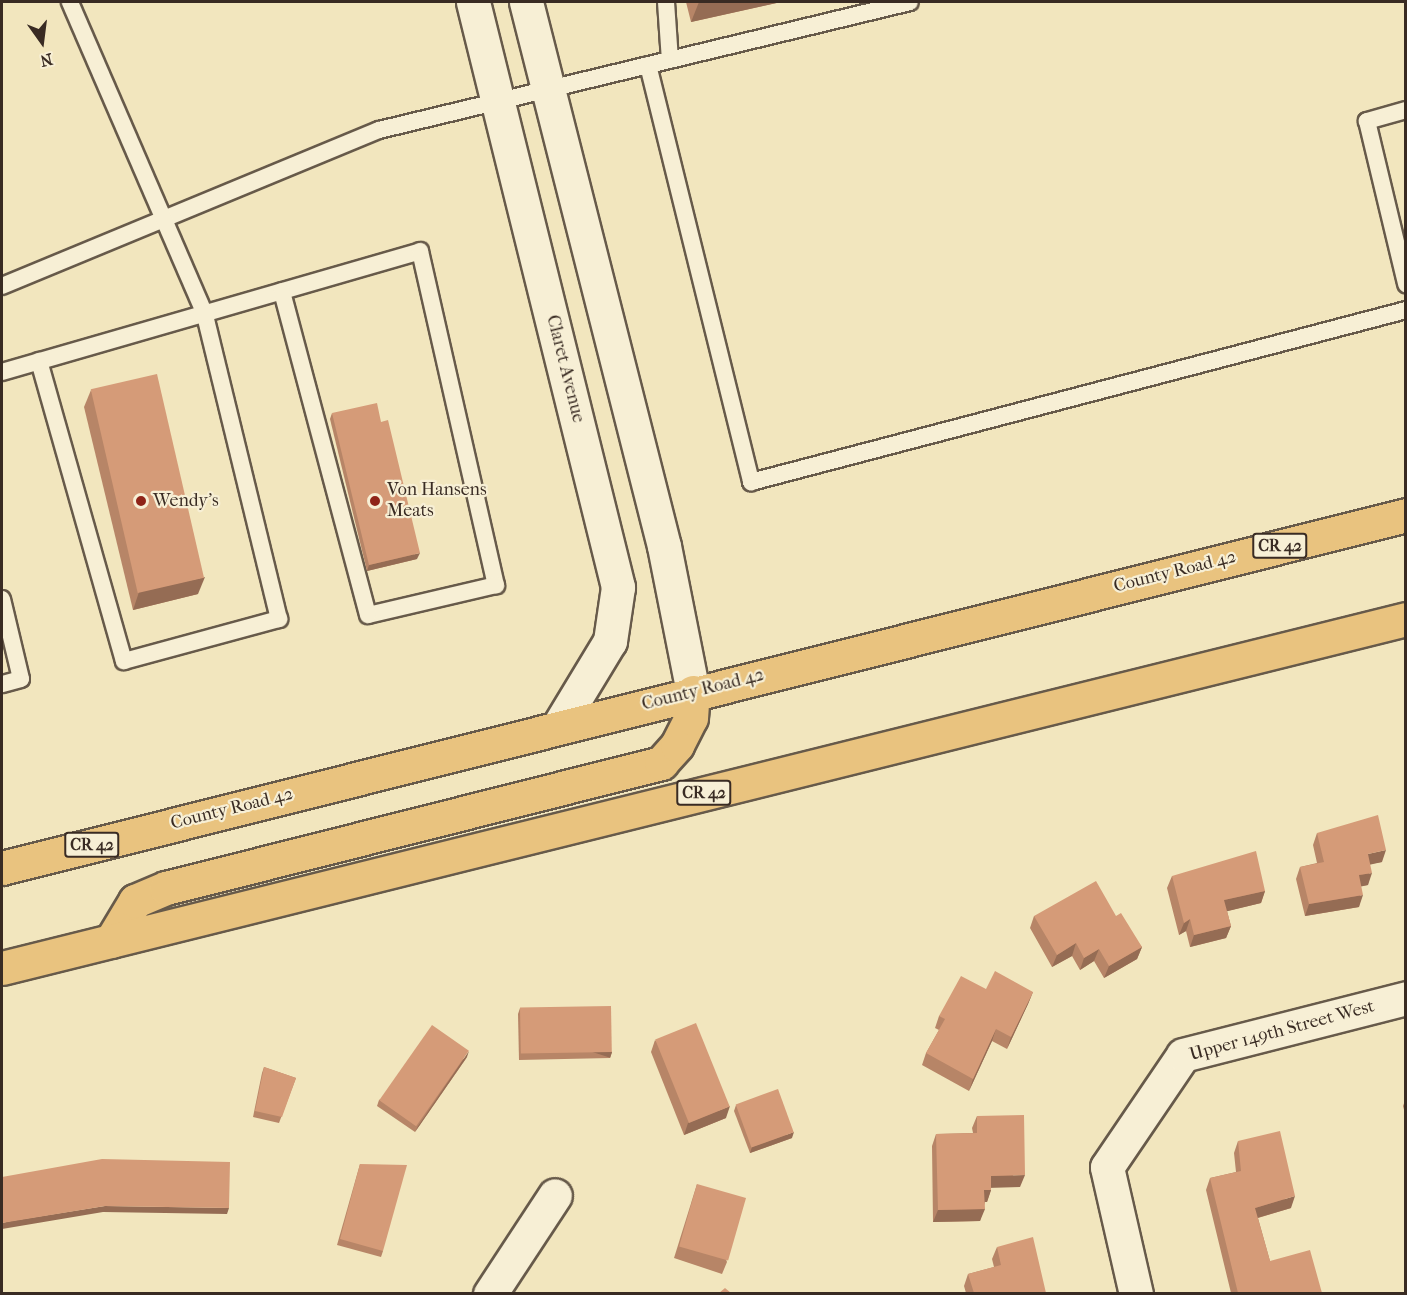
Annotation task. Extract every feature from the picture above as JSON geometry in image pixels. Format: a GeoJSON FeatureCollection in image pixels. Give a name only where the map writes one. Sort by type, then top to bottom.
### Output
{"type":"FeatureCollection","features":[{"type":"Feature","properties":{"kind":"highway","name":"County Road 42"},"geometry":{"type":"LineString","coordinates":[[2,868],[693,692],[1406,515]]}},
{"type":"Feature","properties":{"kind":"highway","name":"CR 42"},"geometry":{"type":"LineString","coordinates":[[2,968],[1406,619]]}},
{"type":"Feature","properties":{"kind":"highway"},"geometry":{"type":"LineString","coordinates":[[111,941],[135,901],[166,888],[661,763],[677,745],[691,718],[693,692]]}},
{"type":"Feature","properties":{"kind":"street","name":"Claret Avenue"},"geometry":{"type":"LineString","coordinates":[[473,2],[496,104],[618,587],[610,641],[558,727]]}},
{"type":"Feature","properties":{"kind":"street"},"geometry":{"type":"LineString","coordinates":[[526,2],[664,546],[693,692]]}},
{"type":"Feature","properties":{"kind":"street","name":"Upper 149th Street West"},"geometry":{"type":"LineString","coordinates":[[1136,1293],[1107,1167],[1183,1055],[1406,998]]}},
{"type":"Feature","properties":{"kind":"street"},"geometry":{"type":"LineString","coordinates":[[490,1293],[555,1195]]}},
{"type":"Feature","properties":{"kind":"lane"},"geometry":{"type":"LineString","coordinates":[[39,361],[124,661],[279,619],[204,312],[70,2]]}},
{"type":"Feature","properties":{"kind":"lane"},"geometry":{"type":"LineString","coordinates":[[666,2],[670,60]]}},
{"type":"Feature","properties":{"kind":"lane"},"geometry":{"type":"LineString","coordinates":[[2,286],[380,130],[496,104],[910,2]]}},
{"type":"Feature","properties":{"kind":"lane"},"geometry":{"type":"LineString","coordinates":[[648,65],[750,482],[1406,310]]}},
{"type":"Feature","properties":{"kind":"lane"},"geometry":{"type":"LineString","coordinates":[[1406,110],[1367,121],[1406,284]]}},
{"type":"Feature","properties":{"kind":"lane"},"geometry":{"type":"LineString","coordinates":[[2,372],[420,251],[496,585],[368,615],[282,291]]}},
{"type":"Feature","properties":{"kind":"lane"},"geometry":{"type":"LineString","coordinates":[[2,599],[21,679],[2,684]]}},
{"type":"Feature","properties":{"kind":"building","name":"Wendy's"},"geometry":{"type":"Polygon","coordinates":[[[157,374],[204,578],[138,593],[91,389],[157,374]]]}},
{"type":"Feature","properties":{"kind":"building","name":"Von Hansens Meats"},"geometry":{"type":"Polygon","coordinates":[[[377,403],[381,422],[388,420],[420,553],[369,565],[332,413],[377,403]]]}},
{"type":"Feature","properties":{"kind":"building"},"geometry":{"type":"Polygon","coordinates":[[[1378,815],[1386,850],[1368,854],[1372,873],[1359,875],[1363,895],[1309,904],[1300,867],[1324,862],[1317,833],[1378,815]]]}},
{"type":"Feature","properties":{"kind":"building"},"geometry":{"type":"Polygon","coordinates":[[[1256,851],[1265,891],[1224,900],[1231,926],[1194,935],[1190,919],[1184,923],[1172,876],[1256,851]]]}},
{"type":"Feature","properties":{"kind":"building"},"geometry":{"type":"Polygon","coordinates":[[[1096,881],[1116,916],[1121,913],[1142,947],[1109,966],[1099,949],[1084,958],[1076,943],[1057,955],[1034,916],[1096,881]]]}},
{"type":"Feature","properties":{"kind":"building"},"geometry":{"type":"Polygon","coordinates":[[[995,971],[1033,992],[1011,1037],[996,1029],[973,1079],[926,1053],[945,1019],[939,1016],[961,976],[986,989],[995,971]]]}},
{"type":"Feature","properties":{"kind":"building"},"geometry":{"type":"Polygon","coordinates":[[[611,1006],[612,1052],[521,1054],[520,1008],[611,1006]]]}},
{"type":"Feature","properties":{"kind":"building"},"geometry":{"type":"Polygon","coordinates":[[[696,1023],[730,1106],[689,1123],[655,1039],[696,1023]]]}},
{"type":"Feature","properties":{"kind":"building"},"geometry":{"type":"Polygon","coordinates":[[[432,1025],[469,1051],[416,1126],[379,1100],[432,1025]]]}},
{"type":"Feature","properties":{"kind":"building"},"geometry":{"type":"Polygon","coordinates":[[[264,1067],[296,1078],[282,1117],[255,1111],[264,1067]]]}},
{"type":"Feature","properties":{"kind":"building"},"geometry":{"type":"Polygon","coordinates":[[[778,1089],[794,1132],[751,1148],[736,1104],[778,1089]]]}},
{"type":"Feature","properties":{"kind":"building"},"geometry":{"type":"Polygon","coordinates":[[[1024,1115],[1025,1175],[991,1176],[991,1190],[984,1190],[985,1209],[938,1210],[936,1134],[977,1133],[977,1116],[1024,1115]]]}},
{"type":"Feature","properties":{"kind":"building"},"geometry":{"type":"Polygon","coordinates":[[[1280,1131],[1295,1196],[1255,1208],[1270,1261],[1310,1250],[1322,1293],[1238,1293],[1210,1178],[1241,1171],[1238,1141],[1280,1131]]]}},
{"type":"Feature","properties":{"kind":"building"},"geometry":{"type":"Polygon","coordinates":[[[102,1159],[230,1162],[229,1208],[105,1206],[2,1223],[2,1177],[102,1159]]]}},
{"type":"Feature","properties":{"kind":"building"},"geometry":{"type":"Polygon","coordinates":[[[360,1164],[407,1165],[383,1251],[340,1239],[360,1164]]]}},
{"type":"Feature","properties":{"kind":"building"},"geometry":{"type":"Polygon","coordinates":[[[697,1184],[746,1198],[728,1261],[679,1246],[697,1184]]]}},
{"type":"Feature","properties":{"kind":"building"},"geometry":{"type":"Polygon","coordinates":[[[1033,1237],[1046,1293],[974,1293],[968,1274],[1001,1265],[997,1247],[1033,1237]]]}},
{"type":"Feature","properties":{"kind":"building"},"geometry":{"type":"Polygon","coordinates":[[[725,1288],[731,1293],[719,1293],[725,1288]]]}},
{"type":"Feature","properties":{"kind":"place","name":"Wendy's"},"geometry":{"type":"Point","coordinates":[141,501]}},
{"type":"Feature","properties":{"kind":"place","name":"Von Hansens Meats"},"geometry":{"type":"Point","coordinates":[375,501]}}]}
